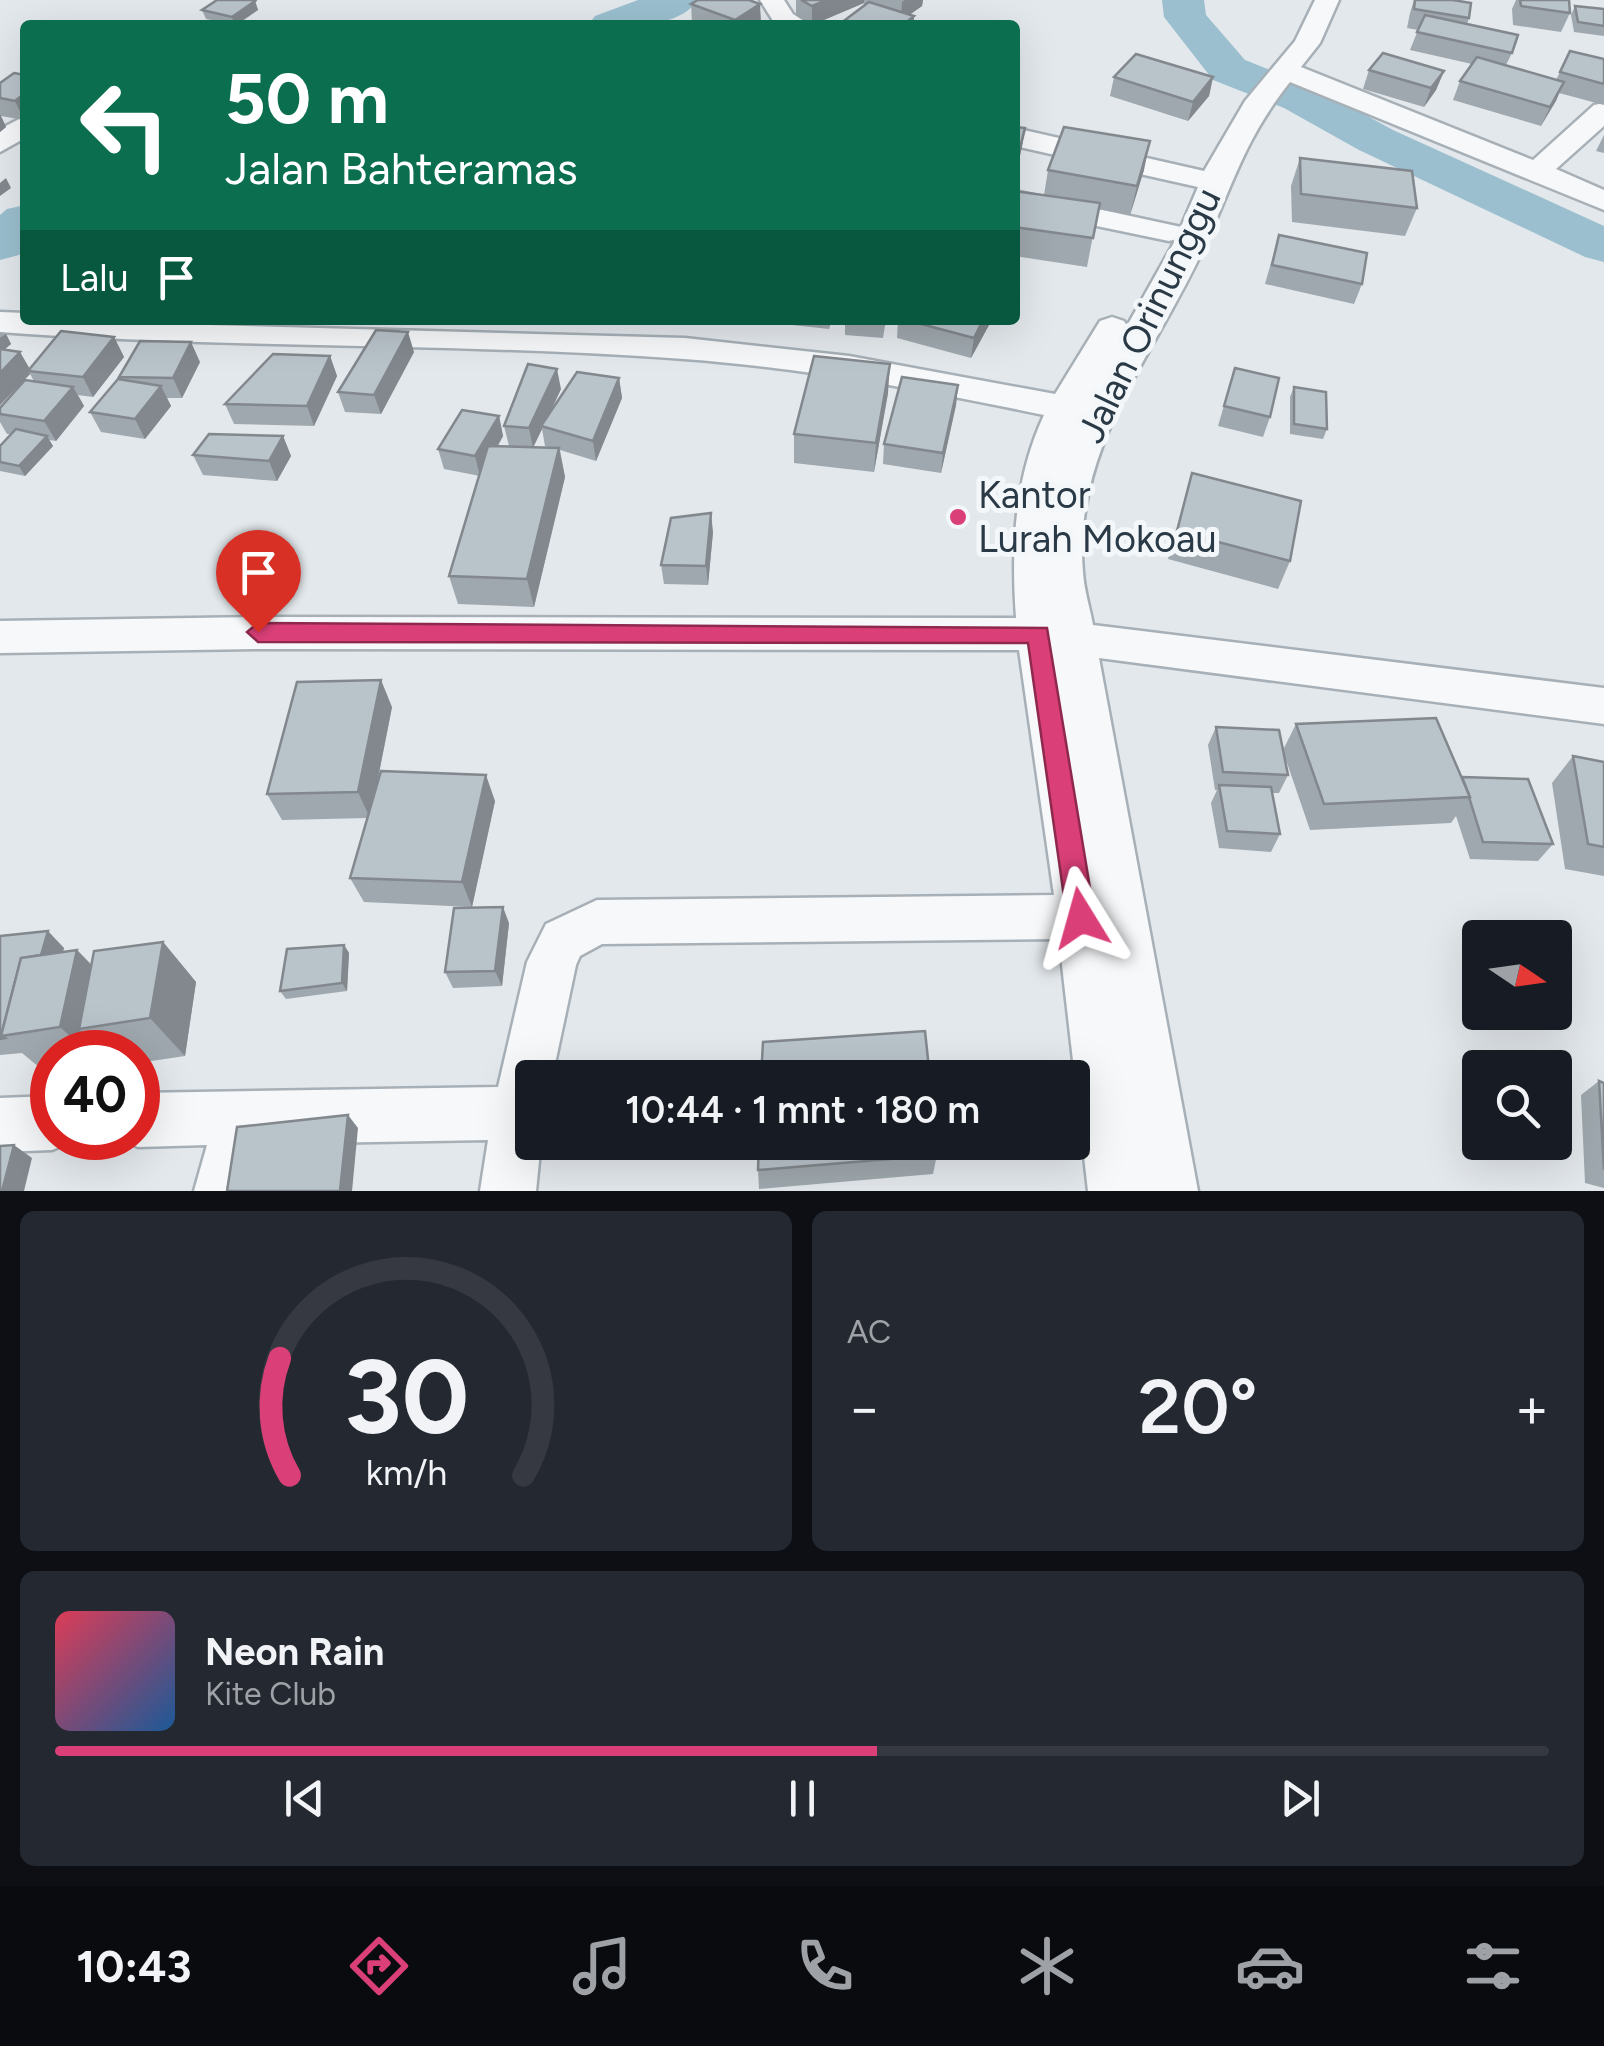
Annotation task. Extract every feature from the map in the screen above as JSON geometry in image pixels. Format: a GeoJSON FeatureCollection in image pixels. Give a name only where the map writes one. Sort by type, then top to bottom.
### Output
{"type":"FeatureCollection","features":[{"type":"Feature","properties":{"kind":"street"},"geometry":{"type":"LineString","coordinates":[[772,0],[786,20]]}},
{"type":"Feature","properties":{"kind":"street","name":"Jalan Orinunggu"},"geometry":{"type":"LineString","coordinates":[[1116,1191],[1081,918],[1057,635],[1066,514],[1073,472],[1104,398],[1190,244],[1220,170],[1290,40],[1304,0]]}},
{"type":"Feature","properties":{"kind":"street","name":"Jalan Orinunggu"},"geometry":{"type":"LineString","coordinates":[[1170,1191],[1035,518],[1042,467],[1065,408],[1198,178],[1265,87],[1306,44],[1328,0]]}},
{"type":"Feature","properties":{"kind":"street"},"geometry":{"type":"LineString","coordinates":[[1265,87],[1536,172],[1604,202]]}},
{"type":"Feature","properties":{"kind":"street"},"geometry":{"type":"LineString","coordinates":[[1536,172],[1604,111]]}},
{"type":"Feature","properties":{"kind":"street"},"geometry":{"type":"LineString","coordinates":[[0,144],[20,128]]}},
{"type":"Feature","properties":{"kind":"street"},"geometry":{"type":"LineString","coordinates":[[1020,138],[1198,178]]}},
{"type":"Feature","properties":{"kind":"street"},"geometry":{"type":"LineString","coordinates":[[1020,201],[1168,232]]}},
{"type":"Feature","properties":{"kind":"street"},"geometry":{"type":"LineString","coordinates":[[34,325],[90,330],[633,345],[859,367],[1065,408]]}},
{"type":"Feature","properties":{"kind":"street"},"geometry":{"type":"LineString","coordinates":[[0,637],[258,632],[1057,635],[1604,706]]}},
{"type":"Feature","properties":{"kind":"street"},"geometry":{"type":"LineString","coordinates":[[530,1060],[552,962],[563,940],[597,922],[1081,918]]}},
{"type":"Feature","properties":{"kind":"street"},"geometry":{"type":"LineString","coordinates":[[160,1119],[515,1113]]}},
{"type":"Feature","properties":{"kind":"street"},"geometry":{"type":"LineString","coordinates":[[222,1191],[241,1117]]}},
{"type":"Feature","properties":{"kind":"street"},"geometry":{"type":"LineString","coordinates":[[0,1125],[30,1124]]}},
{"type":"Feature","properties":{"kind":"street"},"geometry":{"type":"LineString","coordinates":[[508,1191],[515,1136]]}},
{"type":"Feature","properties":{"kind":"building"},"geometry":{"type":"Polygon","coordinates":[[[217,0],[255,1],[232,17],[202,10],[217,0]]]}},
{"type":"Feature","properties":{"kind":"building"},"geometry":{"type":"Polygon","coordinates":[[[698,0],[749,0],[760,4],[735,20],[691,4],[698,0]]]}},
{"type":"Feature","properties":{"kind":"building"},"geometry":{"type":"Polygon","coordinates":[[[801,0],[827,0],[812,6],[801,0]]]}},
{"type":"Feature","properties":{"kind":"building"},"geometry":{"type":"Polygon","coordinates":[[[1415,0],[1471,3],[1469,18],[1414,9],[1415,0]]]}},
{"type":"Feature","properties":{"kind":"building"},"geometry":{"type":"Polygon","coordinates":[[[1520,0],[1569,0],[1570,13],[1521,6],[1520,0]]]}},
{"type":"Feature","properties":{"kind":"building"},"geometry":{"type":"Polygon","coordinates":[[[869,2],[914,16],[909,20],[845,20],[869,2]]]}},
{"type":"Feature","properties":{"kind":"building"},"geometry":{"type":"Polygon","coordinates":[[[1575,6],[1604,9],[1604,26],[1578,22],[1575,6]]]}},
{"type":"Feature","properties":{"kind":"building"},"geometry":{"type":"Polygon","coordinates":[[[1425,15],[1518,35],[1512,53],[1417,32],[1425,15]]]}},
{"type":"Feature","properties":{"kind":"building"},"geometry":{"type":"Polygon","coordinates":[[[1570,51],[1604,59],[1604,84],[1560,72],[1570,51]]]}},
{"type":"Feature","properties":{"kind":"building"},"geometry":{"type":"Polygon","coordinates":[[[1383,53],[1444,71],[1431,88],[1369,70],[1383,53]]]}},
{"type":"Feature","properties":{"kind":"building"},"geometry":{"type":"Polygon","coordinates":[[[1136,54],[1213,77],[1193,102],[1114,77],[1136,54]]]}},
{"type":"Feature","properties":{"kind":"building"},"geometry":{"type":"Polygon","coordinates":[[[1477,57],[1564,82],[1550,107],[1460,81],[1477,57]]]}},
{"type":"Feature","properties":{"kind":"building"},"geometry":{"type":"Polygon","coordinates":[[[14,73],[20,74],[20,97],[15,101],[0,98],[0,83],[14,73]]]}},
{"type":"Feature","properties":{"kind":"building"},"geometry":{"type":"Polygon","coordinates":[[[1064,127],[1150,141],[1137,186],[1048,170],[1064,127]]]}},
{"type":"Feature","properties":{"kind":"building"},"geometry":{"type":"Polygon","coordinates":[[[1300,158],[1412,171],[1417,208],[1301,194],[1300,158]]]}},
{"type":"Feature","properties":{"kind":"building"},"geometry":{"type":"Polygon","coordinates":[[[1020,192],[1100,203],[1093,238],[1020,228],[1020,192]]]}},
{"type":"Feature","properties":{"kind":"building"},"geometry":{"type":"Polygon","coordinates":[[[1279,235],[1367,253],[1362,284],[1272,265],[1279,235]]]}},
{"type":"Feature","properties":{"kind":"building"},"geometry":{"type":"Polygon","coordinates":[[[925,325],[980,325],[974,338],[925,325]]]}},
{"type":"Feature","properties":{"kind":"building"},"geometry":{"type":"Polygon","coordinates":[[[376,330],[408,332],[374,395],[338,392],[376,330]]]}},
{"type":"Feature","properties":{"kind":"building"},"geometry":{"type":"Polygon","coordinates":[[[61,331],[114,337],[83,377],[28,371],[61,331]]]}},
{"type":"Feature","properties":{"kind":"building"},"geometry":{"type":"Polygon","coordinates":[[[140,341],[191,342],[173,378],[119,377],[140,341]]]}},
{"type":"Feature","properties":{"kind":"building"},"geometry":{"type":"Polygon","coordinates":[[[0,349],[20,352],[0,373],[0,349]]]}},
{"type":"Feature","properties":{"kind":"building"},"geometry":{"type":"Polygon","coordinates":[[[273,354],[330,356],[307,406],[225,404],[273,354]]]}},
{"type":"Feature","properties":{"kind":"building"},"geometry":{"type":"Polygon","coordinates":[[[814,356],[890,364],[876,443],[794,434],[814,356]]]}},
{"type":"Feature","properties":{"kind":"building"},"geometry":{"type":"Polygon","coordinates":[[[528,364],[557,369],[529,428],[504,426],[528,364]]]}},
{"type":"Feature","properties":{"kind":"building"},"geometry":{"type":"Polygon","coordinates":[[[1235,368],[1279,378],[1270,417],[1224,406],[1235,368]]]}},
{"type":"Feature","properties":{"kind":"building"},"geometry":{"type":"Polygon","coordinates":[[[577,372],[619,378],[593,441],[541,426],[577,372]]]}},
{"type":"Feature","properties":{"kind":"building"},"geometry":{"type":"Polygon","coordinates":[[[902,377],[958,385],[943,453],[884,444],[902,377]]]}},
{"type":"Feature","properties":{"kind":"building"},"geometry":{"type":"Polygon","coordinates":[[[118,379],[161,386],[135,419],[90,412],[118,379]]]}},
{"type":"Feature","properties":{"kind":"building"},"geometry":{"type":"Polygon","coordinates":[[[25,380],[73,387],[44,421],[0,414],[0,408],[25,380]]]}},
{"type":"Feature","properties":{"kind":"building"},"geometry":{"type":"Polygon","coordinates":[[[1294,387],[1326,392],[1327,429],[1294,424],[1294,387]]]}},
{"type":"Feature","properties":{"kind":"building"},"geometry":{"type":"Polygon","coordinates":[[[462,410],[499,416],[475,456],[438,449],[462,410]]]}},
{"type":"Feature","properties":{"kind":"building"},"geometry":{"type":"Polygon","coordinates":[[[16,429],[47,436],[19,466],[0,462],[0,446],[16,429]]]}},
{"type":"Feature","properties":{"kind":"building"},"geometry":{"type":"Polygon","coordinates":[[[209,434],[283,436],[269,461],[193,455],[209,434]]]}},
{"type":"Feature","properties":{"kind":"building"},"geometry":{"type":"Polygon","coordinates":[[[488,446],[559,448],[527,579],[449,576],[488,446]]]}},
{"type":"Feature","properties":{"kind":"building"},"geometry":{"type":"Polygon","coordinates":[[[1192,473],[1301,501],[1290,561],[1177,531],[1192,473]]]}},
{"type":"Feature","properties":{"kind":"building"},"geometry":{"type":"Polygon","coordinates":[[[711,513],[706,566],[661,565],[671,518],[711,513]]]}},
{"type":"Feature","properties":{"kind":"building"},"geometry":{"type":"Polygon","coordinates":[[[381,680],[358,792],[267,794],[297,682],[381,680]]]}},
{"type":"Feature","properties":{"kind":"building"},"geometry":{"type":"Polygon","coordinates":[[[1436,718],[1470,797],[1324,804],[1296,724],[1436,718]]]}},
{"type":"Feature","properties":{"kind":"building"},"geometry":{"type":"Polygon","coordinates":[[[1216,727],[1279,730],[1288,775],[1223,772],[1216,727]]]}},
{"type":"Feature","properties":{"kind":"building"},"geometry":{"type":"Polygon","coordinates":[[[1573,756],[1604,762],[1604,847],[1588,844],[1573,756]]]}},
{"type":"Feature","properties":{"kind":"building"},"geometry":{"type":"Polygon","coordinates":[[[381,771],[486,775],[462,882],[350,878],[381,771]]]}},
{"type":"Feature","properties":{"kind":"building"},"geometry":{"type":"Polygon","coordinates":[[[1462,777],[1528,779],[1553,844],[1483,842],[1462,777]]]}},
{"type":"Feature","properties":{"kind":"building"},"geometry":{"type":"Polygon","coordinates":[[[1219,785],[1271,787],[1280,834],[1227,831],[1219,785]]]}},
{"type":"Feature","properties":{"kind":"building"},"geometry":{"type":"Polygon","coordinates":[[[503,907],[495,971],[445,972],[454,908],[503,907]]]}},
{"type":"Feature","properties":{"kind":"building"},"geometry":{"type":"Polygon","coordinates":[[[48,931],[41,955],[21,958],[1,1036],[5,1038],[0,1039],[0,936],[48,931]]]}},
{"type":"Feature","properties":{"kind":"building"},"geometry":{"type":"Polygon","coordinates":[[[163,942],[150,1018],[79,1029],[94,951],[163,942]]]}},
{"type":"Feature","properties":{"kind":"building"},"geometry":{"type":"Polygon","coordinates":[[[344,945],[342,983],[280,991],[287,949],[344,945]]]}},
{"type":"Feature","properties":{"kind":"building"},"geometry":{"type":"Polygon","coordinates":[[[77,950],[60,1027],[1,1036],[21,958],[77,950]]]}},
{"type":"Feature","properties":{"kind":"building"},"geometry":{"type":"Polygon","coordinates":[[[925,1031],[928,1060],[762,1060],[763,1042],[925,1031]]]}},
{"type":"Feature","properties":{"kind":"building"},"geometry":{"type":"Polygon","coordinates":[[[1599,1081],[1604,1083],[1604,1170],[1599,1081]]]}},
{"type":"Feature","properties":{"kind":"building"},"geometry":{"type":"Polygon","coordinates":[[[348,1115],[340,1191],[227,1191],[237,1127],[348,1115]]]}},
{"type":"Feature","properties":{"kind":"building"},"geometry":{"type":"Polygon","coordinates":[[[14,1145],[2,1191],[0,1191],[0,1146],[14,1145]]]}},
{"type":"Feature","properties":{"kind":"building"},"geometry":{"type":"Polygon","coordinates":[[[758,1160],[877,1160],[758,1170],[758,1160]]]}},
{"type":"Feature","properties":{"kind":"waterway"},"geometry":{"type":"LineString","coordinates":[[623,20],[677,0]]}},
{"type":"Feature","properties":{"kind":"waterway"},"geometry":{"type":"LineString","coordinates":[[1183,0],[1185,17],[1229,70],[1300,98],[1376,140],[1604,246]]}},
{"type":"Feature","properties":{"kind":"waterway"},"geometry":{"type":"LineString","coordinates":[[0,244],[20,225]]}},
{"type":"Feature","properties":{"kind":"place","name":"Kantor Lurah Mokoau"},"geometry":{"type":"Point","coordinates":[958,517]}},
{"type":"Feature","properties":{"kind":"route"},"geometry":{"type":"LineString","coordinates":[[258,632],[1038,634],[1081,918]]}}]}
